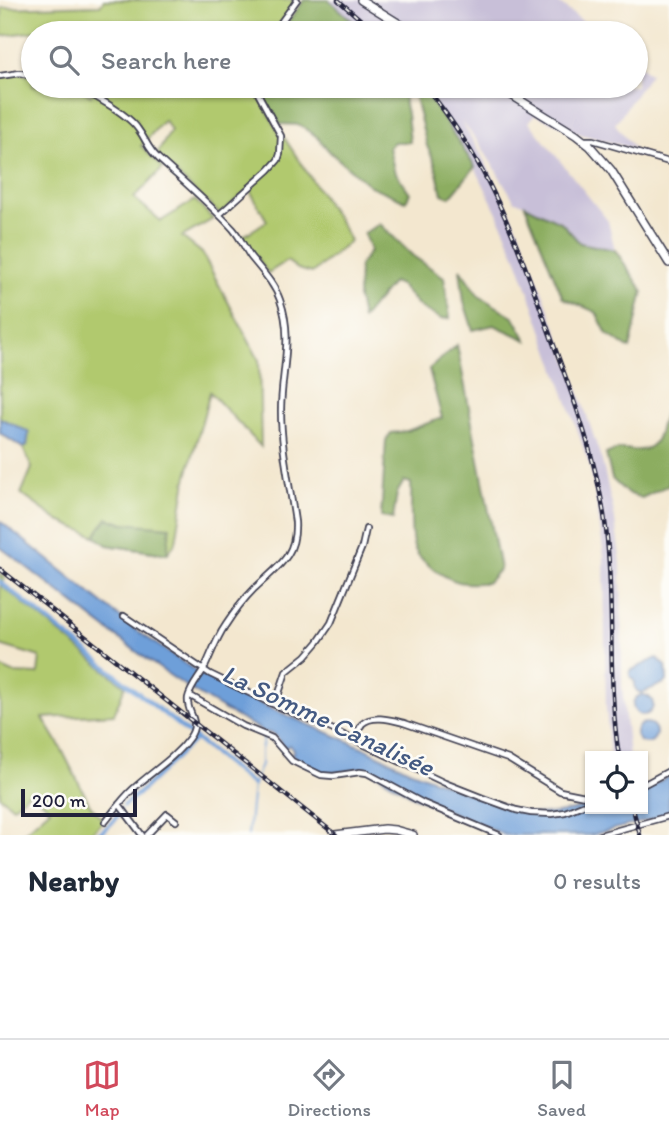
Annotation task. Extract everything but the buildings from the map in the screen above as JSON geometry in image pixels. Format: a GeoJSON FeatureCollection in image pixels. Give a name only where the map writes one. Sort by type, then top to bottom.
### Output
{"type":"FeatureCollection","features":[{"type":"Feature","properties":{"kind":"main road"},"geometry":{"type":"LineString","coordinates":[[362,0],[395,21]]}},
{"type":"Feature","properties":{"kind":"main road"},"geometry":{"type":"LineString","coordinates":[[516,98],[587,143],[611,170],[669,263]]}},
{"type":"Feature","properties":{"kind":"main road"},"geometry":{"type":"LineString","coordinates":[[335,835],[384,829],[413,835]]}},
{"type":"Feature","properties":{"kind":"street"},"geometry":{"type":"LineString","coordinates":[[282,21],[297,0]]}},
{"type":"Feature","properties":{"kind":"street"},"geometry":{"type":"LineString","coordinates":[[0,76],[21,73]]}},
{"type":"Feature","properties":{"kind":"street"},"geometry":{"type":"LineString","coordinates":[[96,98],[134,124],[149,148],[220,214],[276,291],[283,308],[288,342],[281,398],[281,423],[296,528],[287,557],[245,598],[220,633],[190,693],[189,704],[195,722],[191,735],[159,768],[134,788],[106,822]]}},
{"type":"Feature","properties":{"kind":"street"},"geometry":{"type":"LineString","coordinates":[[220,214],[278,160],[281,136],[260,98]]}},
{"type":"Feature","properties":{"kind":"street"},"geometry":{"type":"LineString","coordinates":[[587,143],[589,139],[669,162]]}},
{"type":"Feature","properties":{"kind":"street"},"geometry":{"type":"LineString","coordinates":[[275,705],[286,672],[306,656],[331,623],[362,547],[366,528]]}},
{"type":"Feature","properties":{"kind":"street"},"geometry":{"type":"LineString","coordinates":[[124,615],[203,671],[445,783],[516,810],[531,813],[565,812],[585,802]]}},
{"type":"Feature","properties":{"kind":"street"},"geometry":{"type":"LineString","coordinates":[[190,693],[243,726],[268,736],[292,761],[321,775],[367,773],[424,803],[499,835]]}},
{"type":"Feature","properties":{"kind":"street"},"geometry":{"type":"LineString","coordinates":[[354,740],[363,723],[368,720],[387,719],[404,723],[508,759],[560,791],[585,798]]}},
{"type":"Feature","properties":{"kind":"street"},"geometry":{"type":"LineString","coordinates":[[648,782],[669,771]]}},
{"type":"Feature","properties":{"kind":"street"},"geometry":{"type":"LineString","coordinates":[[119,804],[145,835],[167,814],[176,821]]}},
{"type":"Feature","properties":{"kind":"street"},"geometry":{"type":"LineString","coordinates":[[600,835],[669,817]]}},
{"type":"Feature","properties":{"kind":"shaded area"},"geometry":{"type":"Polygon","coordinates":[[[329,0],[555,0],[582,21],[353,21],[329,0]]]}},
{"type":"Feature","properties":{"kind":"shaded area"},"geometry":{"type":"Polygon","coordinates":[[[429,98],[633,98],[615,124],[635,149],[580,134],[535,115],[529,122],[608,221],[615,250],[580,243],[562,223],[514,200],[479,143],[461,121],[481,154],[522,237],[602,461],[614,513],[621,564],[622,686],[628,751],[610,751],[606,709],[604,556],[590,468],[518,262],[475,167],[429,98]]]}},
{"type":"Feature","properties":{"kind":"green space"},"geometry":{"type":"Polygon","coordinates":[[[104,0],[297,0],[282,21],[21,21],[21,33],[1,36],[2,8],[100,5],[104,0]]]}},
{"type":"Feature","properties":{"kind":"green space"},"geometry":{"type":"Polygon","coordinates":[[[304,0],[329,0],[353,21],[289,21],[304,0]]]}},
{"type":"Feature","properties":{"kind":"green space"},"geometry":{"type":"Polygon","coordinates":[[[21,74],[21,98],[260,98],[281,136],[350,241],[312,273],[298,269],[287,261],[268,273],[242,237],[267,221],[249,189],[220,214],[156,156],[171,130],[164,120],[141,146],[163,168],[134,198],[161,221],[195,200],[213,219],[182,237],[202,253],[259,360],[261,447],[210,392],[186,480],[176,542],[167,554],[113,546],[59,521],[21,494],[32,468],[23,448],[0,433],[0,76],[21,74]]]}},
{"type":"Feature","properties":{"kind":"green space"},"geometry":{"type":"Polygon","coordinates":[[[263,98],[404,98],[410,142],[394,142],[389,147],[394,170],[410,193],[406,201],[370,186],[331,153],[316,136],[300,125],[280,124],[263,98]]]}},
{"type":"Feature","properties":{"kind":"green space"},"geometry":{"type":"Polygon","coordinates":[[[415,98],[430,98],[475,167],[450,197],[442,194],[435,164],[427,146],[415,98]]]}},
{"type":"Feature","properties":{"kind":"green space"},"geometry":{"type":"Polygon","coordinates":[[[525,205],[562,223],[580,243],[615,250],[643,291],[630,349],[607,334],[596,312],[563,298],[525,205]]]}},
{"type":"Feature","properties":{"kind":"green space"},"geometry":{"type":"Polygon","coordinates":[[[380,224],[413,256],[444,277],[450,318],[441,319],[420,307],[400,285],[393,282],[362,319],[358,298],[359,266],[370,251],[364,233],[380,224]]]}},
{"type":"Feature","properties":{"kind":"green space"},"geometry":{"type":"Polygon","coordinates":[[[460,269],[479,296],[514,317],[527,340],[494,325],[473,330],[464,302],[460,269]]]}},
{"type":"Feature","properties":{"kind":"green space"},"geometry":{"type":"Polygon","coordinates":[[[457,345],[500,569],[487,583],[453,580],[432,568],[419,556],[412,536],[411,483],[404,481],[397,493],[393,519],[381,517],[386,440],[391,433],[407,431],[442,418],[429,369],[457,345]]]}},
{"type":"Feature","properties":{"kind":"green space"},"geometry":{"type":"Polygon","coordinates":[[[669,405],[669,485],[642,498],[627,493],[612,479],[606,454],[620,449],[642,450],[651,446],[658,436],[669,405]]]}},
{"type":"Feature","properties":{"kind":"green space"},"geometry":{"type":"Polygon","coordinates":[[[107,518],[122,523],[170,527],[167,554],[107,545],[95,536],[107,518]]]}},
{"type":"Feature","properties":{"kind":"green space"},"geometry":{"type":"Polygon","coordinates":[[[0,573],[5,578],[2,586],[125,686],[114,714],[43,718],[90,805],[104,821],[89,835],[21,835],[50,809],[31,791],[13,807],[0,796],[0,667],[13,673],[38,674],[40,657],[0,645],[0,573]]]}},
{"type":"Feature","properties":{"kind":"water"},"geometry":{"type":"Polygon","coordinates":[[[0,418],[29,433],[27,446],[23,448],[0,433],[0,418]]]}},
{"type":"Feature","properties":{"kind":"water"},"geometry":{"type":"Polygon","coordinates":[[[0,521],[136,630],[203,676],[409,770],[516,812],[536,814],[563,812],[585,806],[585,814],[648,814],[648,788],[669,776],[669,815],[591,835],[505,835],[415,797],[370,770],[360,768],[322,772],[298,761],[291,754],[294,751],[289,745],[285,748],[274,734],[261,731],[227,712],[165,672],[0,547],[0,521]]]}},
{"type":"Feature","properties":{"kind":"water"},"geometry":{"type":"Polygon","coordinates":[[[657,658],[666,666],[667,681],[641,693],[637,691],[630,671],[657,658]]]}},
{"type":"Feature","properties":{"kind":"water"},"geometry":{"type":"Polygon","coordinates":[[[639,695],[647,695],[653,705],[647,715],[639,715],[633,709],[633,701],[639,695]]]}},
{"type":"Feature","properties":{"kind":"water"},"geometry":{"type":"Polygon","coordinates":[[[642,723],[650,723],[656,733],[650,743],[642,743],[636,737],[636,729],[642,723]]]}},
{"type":"Feature","properties":{"kind":"waterway"},"geometry":{"type":"LineString","coordinates":[[0,582],[253,785]]}},
{"type":"Feature","properties":{"kind":"waterway"},"geometry":{"type":"LineString","coordinates":[[248,835],[253,785],[261,764],[264,737]]}},
{"type":"Feature","properties":{"kind":"waterway"},"geometry":{"type":"LineString","coordinates":[[124,805],[195,739]]}},
{"type":"Feature","properties":{"kind":"waterway"},"geometry":{"type":"LineString","coordinates":[[97,835],[113,821],[120,810]]}},
{"type":"Feature","properties":{"kind":"railway"},"geometry":{"type":"LineString","coordinates":[[338,0],[362,21]]}},
{"type":"Feature","properties":{"kind":"railway"},"geometry":{"type":"LineString","coordinates":[[434,98],[469,148],[500,207],[561,363],[591,457],[602,504],[609,557],[613,699],[618,751]]}},
{"type":"Feature","properties":{"kind":"railway"},"geometry":{"type":"LineString","coordinates":[[0,569],[336,835]]}},
{"type":"Feature","properties":{"kind":"railway"},"geometry":{"type":"LineString","coordinates":[[634,814],[640,835]]}},
{"type":"Feature","properties":{"kind":"water label","name":"La Somme Canalisée"},"geometry":{"type":"Point","coordinates":[328,720]}}]}
